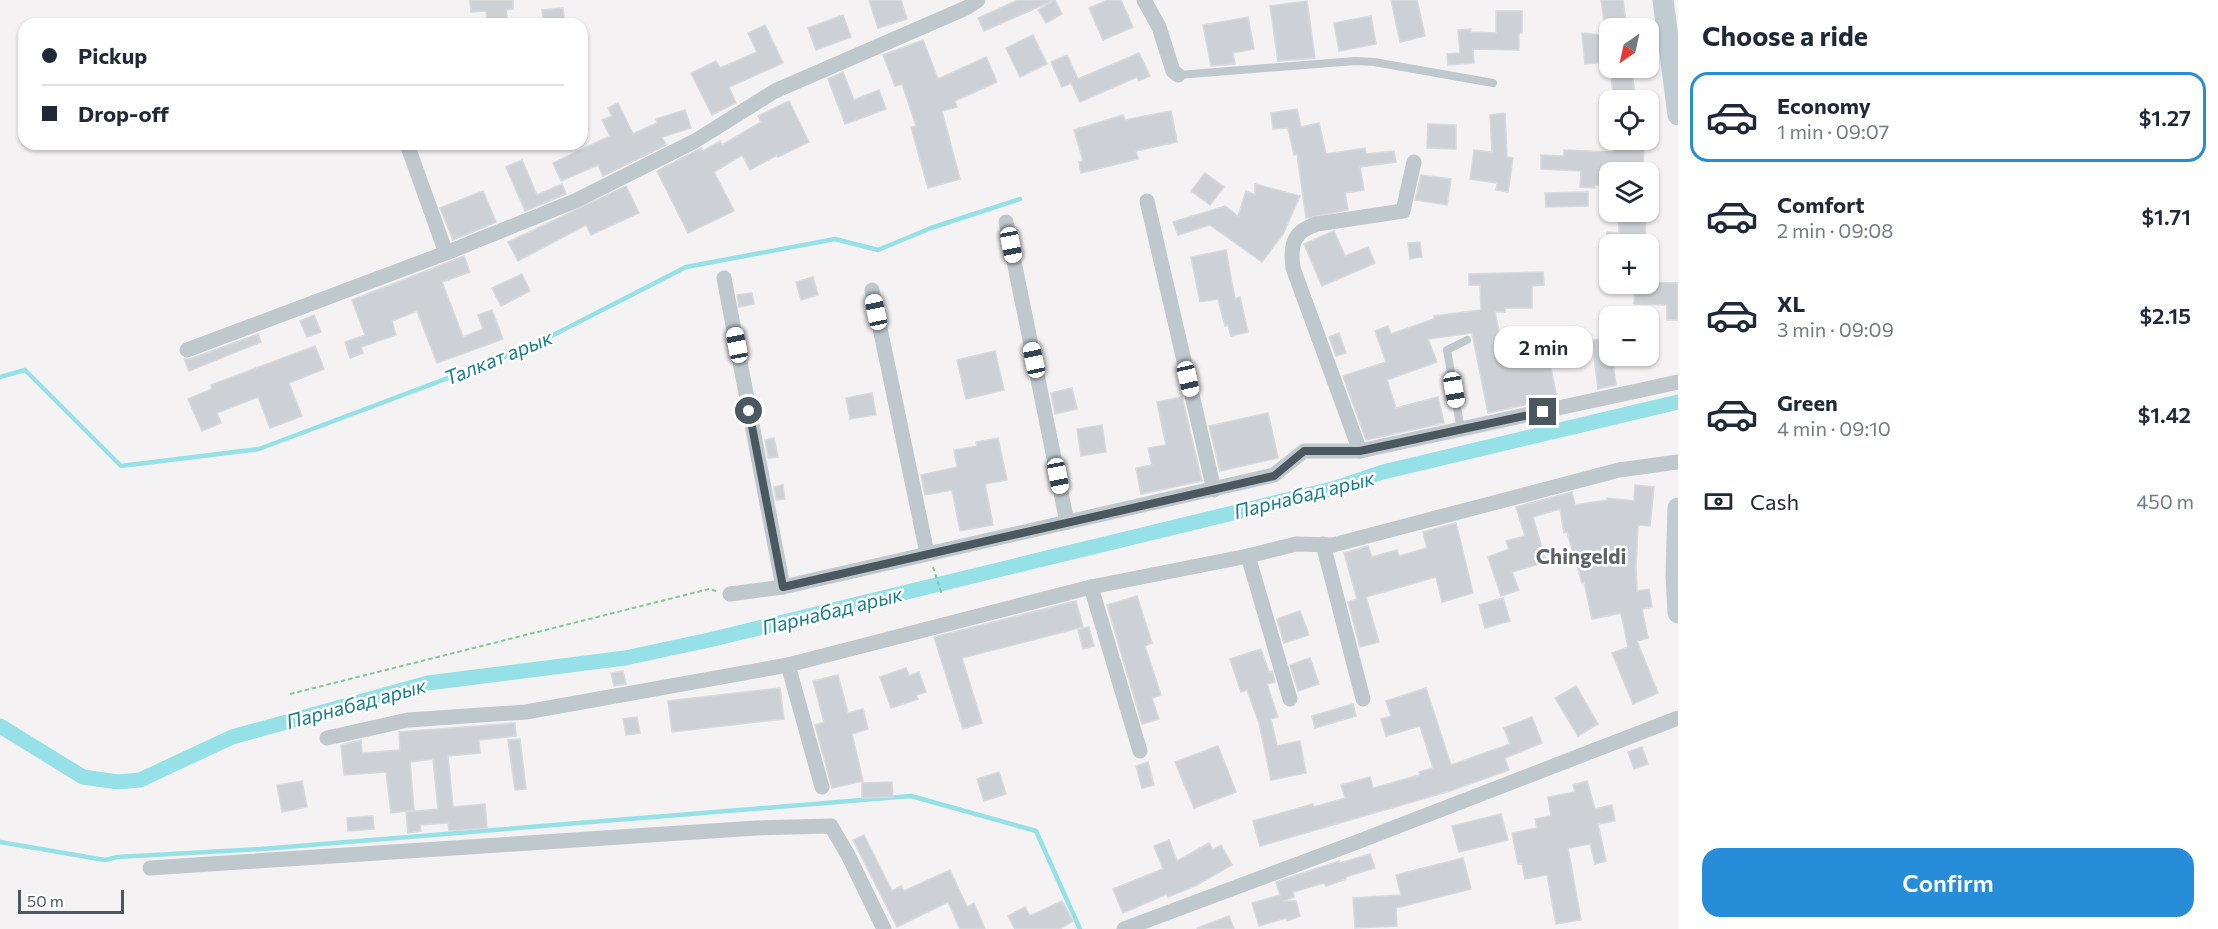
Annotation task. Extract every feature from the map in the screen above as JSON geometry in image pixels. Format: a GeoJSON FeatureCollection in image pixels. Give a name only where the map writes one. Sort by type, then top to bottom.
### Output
{"type":"FeatureCollection","features":[{"type":"Feature","properties":{"kind":"main road"},"geometry":{"type":"LineString","coordinates":[[1664,0],[1678,115]]}},
{"type":"Feature","properties":{"kind":"main road"},"geometry":{"type":"LineString","coordinates":[[1678,508],[1676,575],[1678,613]]}},
{"type":"Feature","properties":{"kind":"street"},"geometry":{"type":"LineString","coordinates":[[187,350],[446,253],[575,201],[695,141],[775,91],[966,8],[978,0]]}},
{"type":"Feature","properties":{"kind":"street"},"geometry":{"type":"LineString","coordinates":[[1144,0],[1159,27],[1173,71],[1178,75]]}},
{"type":"Feature","properties":{"kind":"street"},"geometry":{"type":"LineString","coordinates":[[409,150],[446,253]]}},
{"type":"Feature","properties":{"kind":"street"},"geometry":{"type":"LineString","coordinates":[[1360,451],[1293,268],[1290,250],[1293,242],[1305,227],[1403,211],[1414,162]]}},
{"type":"Feature","properties":{"kind":"street"},"geometry":{"type":"LineString","coordinates":[[1147,201],[1214,490]]}},
{"type":"Feature","properties":{"kind":"street"},"geometry":{"type":"LineString","coordinates":[[1006,222],[1067,522]]}},
{"type":"Feature","properties":{"kind":"street"},"geometry":{"type":"LineString","coordinates":[[724,278],[783,587]]}},
{"type":"Feature","properties":{"kind":"street"},"geometry":{"type":"LineString","coordinates":[[872,290],[927,553]]}},
{"type":"Feature","properties":{"kind":"street"},"geometry":{"type":"LineString","coordinates":[[730,594],[783,587],[1274,476],[1304,451],[1360,451],[1678,382]]}},
{"type":"Feature","properties":{"kind":"street"},"geometry":{"type":"LineString","coordinates":[[327,738],[408,720],[526,712],[788,665],[1091,587],[1248,556],[1296,544],[1333,545],[1619,471],[1678,462]]}},
{"type":"Feature","properties":{"kind":"street"},"geometry":{"type":"LineString","coordinates":[[1323,544],[1363,699]]}},
{"type":"Feature","properties":{"kind":"street"},"geometry":{"type":"LineString","coordinates":[[1248,556],[1290,699]]}},
{"type":"Feature","properties":{"kind":"street"},"geometry":{"type":"LineString","coordinates":[[1091,587],[1140,751]]}},
{"type":"Feature","properties":{"kind":"street"},"geometry":{"type":"LineString","coordinates":[[788,665],[822,787]]}},
{"type":"Feature","properties":{"kind":"street"},"geometry":{"type":"LineString","coordinates":[[1124,929],[1678,718]]}},
{"type":"Feature","properties":{"kind":"street"},"geometry":{"type":"LineString","coordinates":[[150,867],[756,828],[831,826],[848,855],[884,929]]}},
{"type":"Feature","properties":{"kind":"lane"},"geometry":{"type":"LineString","coordinates":[[1178,75],[1355,61],[1374,62],[1493,83]]}},
{"type":"Feature","properties":{"kind":"lane"},"geometry":{"type":"LineString","coordinates":[[1461,430],[1447,350],[1467,340]]}},
{"type":"Feature","properties":{"kind":"path"},"geometry":{"type":"LineString","coordinates":[[934,569],[942,595]]}},
{"type":"Feature","properties":{"kind":"path"},"geometry":{"type":"LineString","coordinates":[[290,694],[709,589],[730,594]]}},
{"type":"Feature","properties":{"kind":"building"},"geometry":{"type":"Polygon","coordinates":[[[470,0],[513,0],[513,9],[506,10],[507,18],[487,18],[486,11],[471,12],[470,0]]]}},
{"type":"Feature","properties":{"kind":"building"},"geometry":{"type":"Polygon","coordinates":[[[869,0],[901,0],[907,19],[878,28],[869,0]]]}},
{"type":"Feature","properties":{"kind":"building"},"geometry":{"type":"Polygon","coordinates":[[[1018,0],[1054,0],[984,31],[978,18],[1018,0]]]}},
{"type":"Feature","properties":{"kind":"building"},"geometry":{"type":"Polygon","coordinates":[[[1055,0],[1062,14],[1046,23],[1038,10],[1055,0]]]}},
{"type":"Feature","properties":{"kind":"building"},"geometry":{"type":"Polygon","coordinates":[[[1108,0],[1121,0],[1133,27],[1103,40],[1089,8],[1108,0]]]}},
{"type":"Feature","properties":{"kind":"building"},"geometry":{"type":"Polygon","coordinates":[[[1391,0],[1417,0],[1425,36],[1400,42],[1391,0]]]}},
{"type":"Feature","properties":{"kind":"building"},"geometry":{"type":"Polygon","coordinates":[[[1601,0],[1623,0],[1626,18],[1604,18],[1601,0]]]}},
{"type":"Feature","properties":{"kind":"building"},"geometry":{"type":"Polygon","coordinates":[[[1307,1],[1315,58],[1278,61],[1270,6],[1307,1]]]}},
{"type":"Feature","properties":{"kind":"building"},"geometry":{"type":"Polygon","coordinates":[[[563,8],[564,18],[543,18],[542,10],[563,8]]]}},
{"type":"Feature","properties":{"kind":"building"},"geometry":{"type":"Polygon","coordinates":[[[1496,11],[1522,11],[1519,50],[1473,49],[1474,63],[1448,65],[1447,54],[1460,53],[1458,30],[1471,29],[1471,32],[1496,33],[1496,11]]]}},
{"type":"Feature","properties":{"kind":"building"},"geometry":{"type":"Polygon","coordinates":[[[843,15],[851,37],[816,50],[808,28],[843,15]]]}},
{"type":"Feature","properties":{"kind":"building"},"geometry":{"type":"Polygon","coordinates":[[[1371,16],[1376,44],[1339,51],[1334,23],[1371,16]]]}},
{"type":"Feature","properties":{"kind":"building"},"geometry":{"type":"Polygon","coordinates":[[[1248,17],[1254,49],[1233,53],[1235,64],[1211,66],[1203,25],[1248,17]]]}},
{"type":"Feature","properties":{"kind":"building"},"geometry":{"type":"Polygon","coordinates":[[[765,25],[783,63],[729,87],[736,103],[712,115],[691,73],[716,61],[720,68],[757,52],[748,33],[765,25]]]}},
{"type":"Feature","properties":{"kind":"building"},"geometry":{"type":"Polygon","coordinates":[[[1582,33],[1599,35],[1599,63],[1585,64],[1582,33]]]}},
{"type":"Feature","properties":{"kind":"building"},"geometry":{"type":"Polygon","coordinates":[[[1033,35],[1047,64],[1020,77],[1006,48],[1033,35]]]}},
{"type":"Feature","properties":{"kind":"building"},"geometry":{"type":"Polygon","coordinates":[[[923,40],[938,79],[986,57],[997,82],[955,101],[957,107],[942,111],[960,179],[928,188],[911,127],[916,126],[902,84],[895,86],[883,55],[923,40]]]}},
{"type":"Feature","properties":{"kind":"building"},"geometry":{"type":"Polygon","coordinates":[[[1139,53],[1150,76],[1139,81],[1137,77],[1080,102],[1071,83],[1062,87],[1051,62],[1067,55],[1078,79],[1139,53]]]}},
{"type":"Feature","properties":{"kind":"building"},"geometry":{"type":"Polygon","coordinates":[[[843,72],[854,100],[879,90],[886,109],[845,124],[828,79],[843,72]]]}},
{"type":"Feature","properties":{"kind":"building"},"geometry":{"type":"Polygon","coordinates":[[[1611,78],[1633,78],[1634,90],[1613,90],[1611,78]]]}},
{"type":"Feature","properties":{"kind":"building"},"geometry":{"type":"Polygon","coordinates":[[[789,101],[809,142],[778,157],[777,155],[750,170],[742,155],[714,172],[734,211],[688,233],[657,171],[701,148],[703,151],[720,141],[722,145],[761,122],[758,116],[789,101]]]}},
{"type":"Feature","properties":{"kind":"building"},"geometry":{"type":"Polygon","coordinates":[[[618,103],[633,134],[657,123],[656,119],[685,110],[691,128],[662,137],[666,145],[603,176],[598,165],[561,181],[553,163],[580,150],[588,150],[588,146],[610,136],[602,120],[612,116],[608,108],[618,103]]]}},
{"type":"Feature","properties":{"kind":"building"},"geometry":{"type":"Polygon","coordinates":[[[1297,109],[1301,127],[1319,123],[1326,154],[1365,148],[1366,154],[1394,151],[1396,162],[1360,167],[1364,190],[1345,193],[1348,210],[1306,218],[1297,154],[1294,155],[1288,128],[1273,129],[1271,113],[1297,109]]]}},
{"type":"Feature","properties":{"kind":"building"},"geometry":{"type":"Polygon","coordinates":[[[1171,111],[1177,142],[1136,151],[1138,159],[1081,173],[1079,162],[1083,161],[1074,130],[1123,115],[1125,120],[1171,111]]]}},
{"type":"Feature","properties":{"kind":"building"},"geometry":{"type":"Polygon","coordinates":[[[1505,113],[1507,157],[1513,158],[1508,192],[1496,190],[1497,183],[1470,179],[1474,150],[1492,152],[1490,115],[1505,113]]]}},
{"type":"Feature","properties":{"kind":"building"},"geometry":{"type":"Polygon","coordinates":[[[1428,124],[1456,125],[1456,149],[1427,148],[1428,124]]]}},
{"type":"Feature","properties":{"kind":"building"},"geometry":{"type":"Polygon","coordinates":[[[1564,150],[1613,152],[1613,150],[1644,150],[1643,162],[1599,162],[1599,185],[1595,185],[1595,188],[1580,187],[1581,171],[1541,169],[1541,155],[1564,156],[1564,150]]]}},
{"type":"Feature","properties":{"kind":"building"},"geometry":{"type":"Polygon","coordinates":[[[522,160],[537,195],[562,184],[566,194],[525,211],[506,167],[522,160]]]}},
{"type":"Feature","properties":{"kind":"building"},"geometry":{"type":"Polygon","coordinates":[[[1205,173],[1224,187],[1210,205],[1191,191],[1205,173]]]}},
{"type":"Feature","properties":{"kind":"building"},"geometry":{"type":"Polygon","coordinates":[[[1421,175],[1451,179],[1447,205],[1415,200],[1421,175]]]}},
{"type":"Feature","properties":{"kind":"building"},"geometry":{"type":"Polygon","coordinates":[[[1255,184],[1300,196],[1283,234],[1262,262],[1210,225],[1178,235],[1173,222],[1225,206],[1238,216],[1246,191],[1255,195],[1255,184]]]}},
{"type":"Feature","properties":{"kind":"building"},"geometry":{"type":"Polygon","coordinates":[[[626,186],[639,213],[591,235],[586,225],[518,261],[508,242],[626,186]]]}},
{"type":"Feature","properties":{"kind":"building"},"geometry":{"type":"Polygon","coordinates":[[[483,191],[496,222],[453,240],[440,208],[483,191]]]}},
{"type":"Feature","properties":{"kind":"building"},"geometry":{"type":"Polygon","coordinates":[[[1588,192],[1588,206],[1546,207],[1545,193],[1588,192]]]}},
{"type":"Feature","properties":{"kind":"building"},"geometry":{"type":"Polygon","coordinates":[[[1618,222],[1646,222],[1645,234],[1607,234],[1607,232],[1619,233],[1618,222]]]}},
{"type":"Feature","properties":{"kind":"building"},"geometry":{"type":"Polygon","coordinates":[[[1334,231],[1345,256],[1368,247],[1375,263],[1322,286],[1304,244],[1334,231]]]}},
{"type":"Feature","properties":{"kind":"building"},"geometry":{"type":"Polygon","coordinates":[[[1420,242],[1422,257],[1410,259],[1408,243],[1420,242]]]}},
{"type":"Feature","properties":{"kind":"building"},"geometry":{"type":"Polygon","coordinates":[[[1226,250],[1235,299],[1240,297],[1248,332],[1231,336],[1228,325],[1225,326],[1218,299],[1200,302],[1191,257],[1226,250]]]}},
{"type":"Feature","properties":{"kind":"building"},"geometry":{"type":"Polygon","coordinates":[[[464,256],[470,272],[442,282],[463,337],[483,329],[478,315],[492,310],[503,339],[437,363],[417,311],[392,321],[396,335],[361,347],[363,353],[350,358],[345,342],[365,335],[352,300],[464,256]]]}},
{"type":"Feature","properties":{"kind":"building"},"geometry":{"type":"Polygon","coordinates":[[[1543,272],[1544,285],[1532,286],[1532,308],[1505,308],[1505,312],[1495,312],[1502,347],[1547,338],[1557,398],[1488,413],[1472,333],[1428,339],[1437,362],[1387,380],[1396,408],[1438,397],[1444,423],[1366,440],[1343,376],[1386,362],[1375,331],[1388,326],[1391,334],[1434,319],[1434,316],[1481,310],[1480,285],[1469,285],[1469,274],[1543,272]]]}},
{"type":"Feature","properties":{"kind":"building"},"geometry":{"type":"Polygon","coordinates":[[[522,274],[530,291],[501,306],[492,288],[522,274]]]}},
{"type":"Feature","properties":{"kind":"building"},"geometry":{"type":"Polygon","coordinates":[[[813,277],[818,295],[801,300],[796,282],[813,277]]]}},
{"type":"Feature","properties":{"kind":"building"},"geometry":{"type":"Polygon","coordinates":[[[1659,282],[1678,283],[1678,320],[1667,320],[1667,305],[1634,304],[1634,294],[1659,294],[1659,282]]]}},
{"type":"Feature","properties":{"kind":"building"},"geometry":{"type":"Polygon","coordinates":[[[752,293],[754,304],[739,307],[737,295],[752,293]]]}},
{"type":"Feature","properties":{"kind":"building"},"geometry":{"type":"Polygon","coordinates":[[[314,315],[321,332],[307,337],[300,321],[314,315]]]}},
{"type":"Feature","properties":{"kind":"building"},"geometry":{"type":"Polygon","coordinates":[[[1339,333],[1346,353],[1336,356],[1329,337],[1339,333]]]}},
{"type":"Feature","properties":{"kind":"building"},"geometry":{"type":"Polygon","coordinates":[[[258,334],[261,342],[189,371],[184,359],[190,359],[258,334]]]}},
{"type":"Feature","properties":{"kind":"building"},"geometry":{"type":"Polygon","coordinates":[[[1599,339],[1599,366],[1613,366],[1616,385],[1598,389],[1592,340],[1599,339]]]}},
{"type":"Feature","properties":{"kind":"building"},"geometry":{"type":"Polygon","coordinates":[[[315,346],[324,369],[289,383],[302,416],[270,428],[258,397],[217,413],[221,423],[202,431],[188,399],[212,389],[211,385],[315,346]]]}},
{"type":"Feature","properties":{"kind":"building"},"geometry":{"type":"Polygon","coordinates":[[[995,351],[1004,390],[966,399],[957,360],[995,351]]]}},
{"type":"Feature","properties":{"kind":"building"},"geometry":{"type":"Polygon","coordinates":[[[1072,388],[1077,409],[1055,414],[1051,393],[1072,388]]]}},
{"type":"Feature","properties":{"kind":"building"},"geometry":{"type":"Polygon","coordinates":[[[872,393],[876,415],[850,419],[846,398],[872,393]]]}},
{"type":"Feature","properties":{"kind":"building"},"geometry":{"type":"Polygon","coordinates":[[[1182,397],[1202,481],[1141,494],[1136,468],[1152,465],[1148,448],[1166,445],[1157,402],[1182,397]]]}},
{"type":"Feature","properties":{"kind":"building"},"geometry":{"type":"Polygon","coordinates":[[[1268,413],[1278,458],[1220,471],[1209,426],[1268,413]]]}},
{"type":"Feature","properties":{"kind":"building"},"geometry":{"type":"Polygon","coordinates":[[[1102,425],[1106,452],[1081,456],[1077,429],[1102,425]]]}},
{"type":"Feature","properties":{"kind":"building"},"geometry":{"type":"Polygon","coordinates":[[[774,438],[778,457],[768,458],[765,440],[774,438]]]}},
{"type":"Feature","properties":{"kind":"building"},"geometry":{"type":"Polygon","coordinates":[[[998,438],[1007,480],[985,484],[993,525],[960,531],[952,490],[925,495],[921,475],[957,467],[954,450],[977,446],[976,442],[998,438]]]}},
{"type":"Feature","properties":{"kind":"building"},"geometry":{"type":"Polygon","coordinates":[[[783,485],[785,499],[776,500],[774,487],[783,485]]]}},
{"type":"Feature","properties":{"kind":"building"},"geometry":{"type":"Polygon","coordinates":[[[1635,485],[1654,487],[1650,526],[1638,525],[1637,591],[1649,589],[1652,607],[1642,609],[1648,638],[1637,641],[1658,693],[1633,704],[1612,653],[1628,647],[1621,613],[1592,619],[1584,582],[1582,583],[1567,532],[1564,533],[1560,509],[1533,517],[1546,562],[1512,572],[1519,590],[1501,596],[1488,557],[1509,549],[1506,541],[1525,536],[1516,507],[1572,492],[1575,505],[1607,500],[1607,498],[1634,501],[1635,485]]]}},
{"type":"Feature","properties":{"kind":"building"},"geometry":{"type":"Polygon","coordinates":[[[1456,523],[1473,593],[1442,602],[1436,577],[1366,597],[1379,642],[1360,647],[1348,602],[1357,599],[1344,553],[1368,546],[1372,557],[1397,550],[1399,556],[1427,548],[1423,532],[1456,523]]]}},
{"type":"Feature","properties":{"kind":"building"},"geometry":{"type":"Polygon","coordinates":[[[1137,596],[1152,643],[1145,646],[1161,695],[1152,698],[1159,719],[1142,724],[1107,605],[1137,596]]]}},
{"type":"Feature","properties":{"kind":"building"},"geometry":{"type":"Polygon","coordinates":[[[1503,598],[1510,621],[1485,628],[1479,605],[1503,598]]]}},
{"type":"Feature","properties":{"kind":"building"},"geometry":{"type":"Polygon","coordinates":[[[1076,601],[1083,627],[962,658],[982,723],[963,729],[934,637],[1076,601]]]}},
{"type":"Feature","properties":{"kind":"building"},"geometry":{"type":"Polygon","coordinates":[[[1300,611],[1309,635],[1284,643],[1277,619],[1300,611]]]}},
{"type":"Feature","properties":{"kind":"building"},"geometry":{"type":"Polygon","coordinates":[[[1089,627],[1094,646],[1083,649],[1078,630],[1089,627]]]}},
{"type":"Feature","properties":{"kind":"building"},"geometry":{"type":"Polygon","coordinates":[[[1261,649],[1275,682],[1267,684],[1278,717],[1271,719],[1277,746],[1300,741],[1306,773],[1271,780],[1259,723],[1247,690],[1241,692],[1230,659],[1261,649]]]}},
{"type":"Feature","properties":{"kind":"building"},"geometry":{"type":"Polygon","coordinates":[[[1310,658],[1319,684],[1298,691],[1290,665],[1310,658]]]}},
{"type":"Feature","properties":{"kind":"building"},"geometry":{"type":"Polygon","coordinates":[[[906,668],[909,676],[919,672],[926,692],[916,695],[918,699],[891,708],[880,677],[906,668]]]}},
{"type":"Feature","properties":{"kind":"building"},"geometry":{"type":"Polygon","coordinates":[[[623,671],[626,684],[614,686],[611,673],[623,671]]]}},
{"type":"Feature","properties":{"kind":"building"},"geometry":{"type":"Polygon","coordinates":[[[838,675],[848,713],[863,709],[868,729],[852,734],[863,781],[832,788],[815,725],[824,722],[813,681],[838,675]]]}},
{"type":"Feature","properties":{"kind":"building"},"geometry":{"type":"Polygon","coordinates":[[[1576,686],[1598,724],[1578,736],[1555,698],[1576,686]]]}},
{"type":"Feature","properties":{"kind":"building"},"geometry":{"type":"Polygon","coordinates":[[[780,688],[784,719],[672,732],[668,701],[780,688]]]}},
{"type":"Feature","properties":{"kind":"building"},"geometry":{"type":"Polygon","coordinates":[[[1426,688],[1451,765],[1510,744],[1504,728],[1532,717],[1542,743],[1505,758],[1509,770],[1450,791],[1260,846],[1253,821],[1313,804],[1314,807],[1345,798],[1341,785],[1370,777],[1373,788],[1420,775],[1419,772],[1433,768],[1420,726],[1386,736],[1381,719],[1391,716],[1386,701],[1426,688]]]}},
{"type":"Feature","properties":{"kind":"building"},"geometry":{"type":"Polygon","coordinates":[[[1353,704],[1356,716],[1315,728],[1312,716],[1353,704]]]}},
{"type":"Feature","properties":{"kind":"building"},"geometry":{"type":"Polygon","coordinates":[[[637,717],[640,733],[626,735],[623,719],[637,717]]]}},
{"type":"Feature","properties":{"kind":"building"},"geometry":{"type":"Polygon","coordinates":[[[515,723],[516,736],[479,740],[480,753],[448,756],[453,807],[485,804],[487,828],[449,831],[448,823],[420,825],[421,831],[408,833],[406,812],[438,809],[433,759],[410,762],[414,810],[391,813],[386,772],[344,775],[341,745],[361,740],[362,753],[400,750],[399,732],[515,723]]]}},
{"type":"Feature","properties":{"kind":"building"},"geometry":{"type":"Polygon","coordinates":[[[520,739],[526,789],[515,790],[508,740],[520,739]]]}},
{"type":"Feature","properties":{"kind":"building"},"geometry":{"type":"Polygon","coordinates":[[[1218,746],[1236,792],[1194,808],[1175,762],[1218,746]]]}},
{"type":"Feature","properties":{"kind":"building"},"geometry":{"type":"Polygon","coordinates":[[[1642,747],[1648,764],[1634,769],[1628,752],[1642,747]]]}},
{"type":"Feature","properties":{"kind":"building"},"geometry":{"type":"Polygon","coordinates":[[[1148,762],[1154,785],[1142,788],[1136,766],[1148,762]]]}},
{"type":"Feature","properties":{"kind":"building"},"geometry":{"type":"Polygon","coordinates":[[[999,772],[1006,794],[984,801],[977,779],[999,772]]]}},
{"type":"Feature","properties":{"kind":"building"},"geometry":{"type":"Polygon","coordinates":[[[302,781],[307,807],[282,812],[277,785],[302,781]]]}},
{"type":"Feature","properties":{"kind":"building"},"geometry":{"type":"Polygon","coordinates":[[[1587,781],[1595,809],[1612,805],[1615,821],[1598,824],[1606,861],[1595,864],[1590,844],[1568,848],[1581,920],[1556,924],[1547,875],[1525,879],[1522,864],[1518,864],[1512,833],[1537,828],[1535,819],[1551,816],[1548,797],[1575,792],[1573,785],[1587,781]]]}},
{"type":"Feature","properties":{"kind":"building"},"geometry":{"type":"Polygon","coordinates":[[[892,782],[893,797],[862,798],[862,783],[892,782]]]}},
{"type":"Feature","properties":{"kind":"building"},"geometry":{"type":"Polygon","coordinates":[[[1501,814],[1508,840],[1459,852],[1452,826],[1501,814]]]}},
{"type":"Feature","properties":{"kind":"building"},"geometry":{"type":"Polygon","coordinates":[[[373,816],[374,829],[348,831],[347,818],[373,816]]]}},
{"type":"Feature","properties":{"kind":"building"},"geometry":{"type":"Polygon","coordinates":[[[864,835],[892,891],[901,886],[904,891],[950,870],[967,907],[974,903],[985,929],[960,929],[948,902],[897,927],[853,840],[864,835]]]}},
{"type":"Feature","properties":{"kind":"building"},"geometry":{"type":"Polygon","coordinates":[[[1169,840],[1177,861],[1209,843],[1213,850],[1221,845],[1232,865],[1195,886],[1168,897],[1167,894],[1123,913],[1113,889],[1163,869],[1154,846],[1169,840]]]}},
{"type":"Feature","properties":{"kind":"building"},"geometry":{"type":"Polygon","coordinates":[[[1370,854],[1375,868],[1345,877],[1346,879],[1326,886],[1324,883],[1293,892],[1294,897],[1283,901],[1296,901],[1300,916],[1259,926],[1252,903],[1280,895],[1276,882],[1339,861],[1340,863],[1370,854]]]}},
{"type":"Feature","properties":{"kind":"building"},"geometry":{"type":"Polygon","coordinates":[[[1463,858],[1471,889],[1396,908],[1397,926],[1355,928],[1353,898],[1401,895],[1396,875],[1463,858]]]}},
{"type":"Feature","properties":{"kind":"building"},"geometry":{"type":"Polygon","coordinates":[[[1062,901],[1073,921],[1060,929],[1015,929],[1008,916],[1025,907],[1030,916],[1062,901]]]}},
{"type":"Feature","properties":{"kind":"building"},"geometry":{"type":"Polygon","coordinates":[[[1229,916],[1234,929],[1197,928],[1229,916]]]}},
{"type":"Feature","properties":{"kind":"waterway","name":"Талкат арык"},"geometry":{"type":"LineString","coordinates":[[0,377],[25,370],[121,466],[259,449],[528,348],[686,267],[835,239],[878,250],[931,228],[1020,199]]}},
{"type":"Feature","properties":{"kind":"waterway","name":"Парнабад арык"},"geometry":{"type":"LineString","coordinates":[[0,726],[83,777],[118,782],[140,780],[232,737],[428,683],[625,658],[709,640],[1332,489],[1383,472],[1678,402]]}},
{"type":"Feature","properties":{"kind":"waterway"},"geometry":{"type":"LineString","coordinates":[[0,842],[105,860],[117,857],[261,849],[911,796],[1036,831],[1080,929]]}},
{"type":"Feature","properties":{"kind":"district","name":"Chingeldi"},"geometry":{"type":"Point","coordinates":[1581,555]}},
{"type":"Feature","properties":{"kind":"route"},"geometry":{"type":"LineString","coordinates":[[749,411],[783,587],[1274,476],[1304,451],[1330,449],[1360,451],[1543,412]]}}]}
